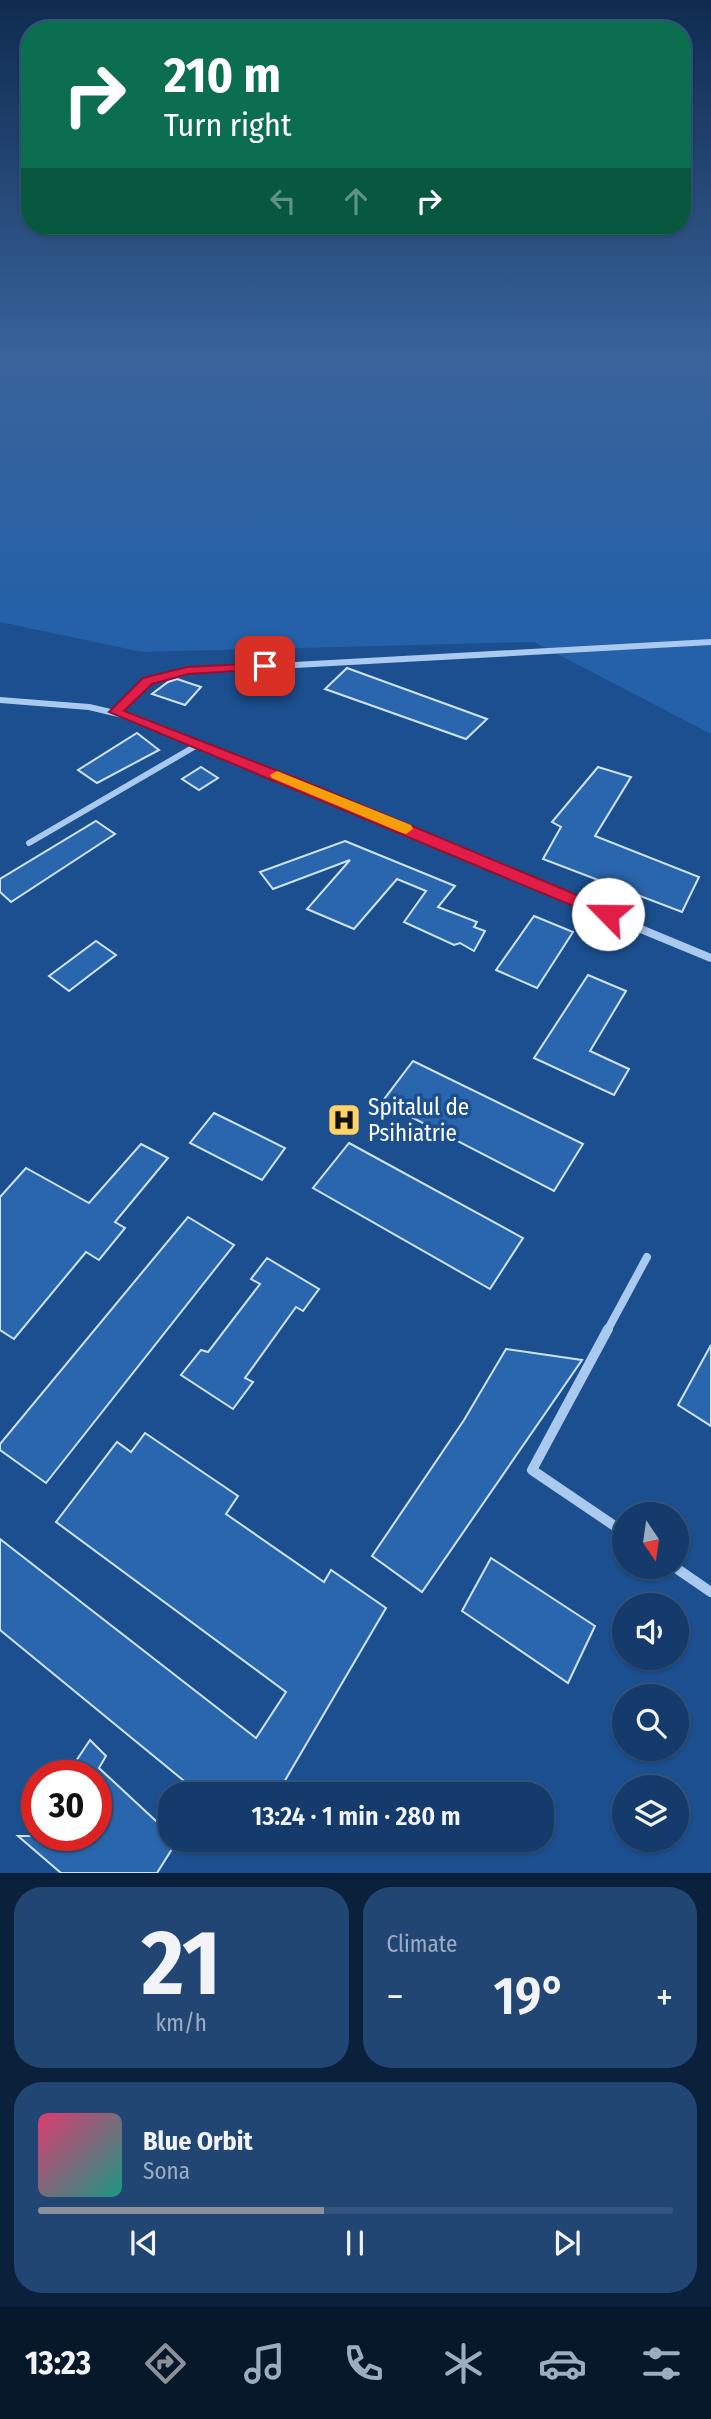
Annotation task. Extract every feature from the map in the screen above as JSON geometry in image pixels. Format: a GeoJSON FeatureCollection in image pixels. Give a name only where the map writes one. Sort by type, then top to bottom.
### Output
{"type":"FeatureCollection","features":[{"type":"Feature","properties":{"kind":"street"},"geometry":{"type":"LineString","coordinates":[[115,712],[147,681],[187,671],[711,642]]}},
{"type":"Feature","properties":{"kind":"street"},"geometry":{"type":"LineString","coordinates":[[0,701],[54,703],[115,712],[199,744],[711,958]]}},
{"type":"Feature","properties":{"kind":"street"},"geometry":{"type":"LineString","coordinates":[[29,843],[199,744]]}},
{"type":"Feature","properties":{"kind":"street"},"geometry":{"type":"LineString","coordinates":[[612,1524],[532,1470],[648,1256]]}},
{"type":"Feature","properties":{"kind":"street"},"geometry":{"type":"LineString","coordinates":[[690,1578],[711,1592]]}},
{"type":"Feature","properties":{"kind":"shaded area"},"geometry":{"type":"Polygon","coordinates":[[[0,443],[711,443],[711,734],[534,642],[142,652],[0,622],[0,443]]]}},
{"type":"Feature","properties":{"kind":"building"},"geometry":{"type":"Polygon","coordinates":[[[347,668],[487,719],[466,739],[325,689],[347,668]]]}},
{"type":"Feature","properties":{"kind":"building"},"geometry":{"type":"Polygon","coordinates":[[[177,679],[201,687],[185,705],[152,694],[168,682],[177,679]]]}},
{"type":"Feature","properties":{"kind":"building"},"geometry":{"type":"Polygon","coordinates":[[[137,733],[159,750],[97,783],[78,770],[137,733]]]}},
{"type":"Feature","properties":{"kind":"building"},"geometry":{"type":"Polygon","coordinates":[[[201,767],[218,778],[199,790],[182,779],[201,767]]]}},
{"type":"Feature","properties":{"kind":"building"},"geometry":{"type":"Polygon","coordinates":[[[598,767],[631,777],[595,836],[699,877],[682,912],[543,859],[561,827],[552,822],[598,767]]]}},
{"type":"Feature","properties":{"kind":"building"},"geometry":{"type":"Polygon","coordinates":[[[96,821],[115,834],[11,902],[0,892],[0,879],[96,821]]]}},
{"type":"Feature","properties":{"kind":"building"},"geometry":{"type":"Polygon","coordinates":[[[345,841],[455,886],[438,907],[477,922],[474,927],[485,931],[474,951],[460,943],[454,945],[404,922],[426,891],[397,879],[354,929],[307,909],[350,860],[273,889],[260,872],[345,841]]]}},
{"type":"Feature","properties":{"kind":"building"},"geometry":{"type":"Polygon","coordinates":[[[534,916],[573,932],[537,988],[496,970],[534,916]]]}},
{"type":"Feature","properties":{"kind":"building"},"geometry":{"type":"Polygon","coordinates":[[[96,941],[116,955],[69,991],[49,976],[96,941]]]}},
{"type":"Feature","properties":{"kind":"building"},"geometry":{"type":"Polygon","coordinates":[[[588,975],[626,991],[590,1051],[629,1069],[614,1095],[534,1058],[588,975]]]}},
{"type":"Feature","properties":{"kind":"building"},"geometry":{"type":"Polygon","coordinates":[[[413,1061],[583,1144],[554,1191],[382,1102],[413,1061]]]}},
{"type":"Feature","properties":{"kind":"building"},"geometry":{"type":"Polygon","coordinates":[[[214,1113],[285,1148],[262,1180],[190,1143],[214,1113]]]}},
{"type":"Feature","properties":{"kind":"building"},"geometry":{"type":"Polygon","coordinates":[[[349,1143],[523,1238],[490,1289],[313,1188],[349,1143]]]}},
{"type":"Feature","properties":{"kind":"building"},"geometry":{"type":"Polygon","coordinates":[[[141,1144],[168,1158],[115,1222],[125,1228],[99,1260],[86,1252],[14,1339],[0,1330],[0,1197],[26,1168],[89,1203],[141,1144]]]}},
{"type":"Feature","properties":{"kind":"building"},"geometry":{"type":"Polygon","coordinates":[[[188,1217],[234,1245],[46,1483],[0,1450],[0,1444],[188,1217]]]}},
{"type":"Feature","properties":{"kind":"building"},"geometry":{"type":"Polygon","coordinates":[[[267,1258],[319,1289],[303,1311],[296,1307],[245,1378],[253,1382],[233,1409],[181,1375],[201,1350],[208,1352],[260,1284],[251,1279],[267,1258]]]}},
{"type":"Feature","properties":{"kind":"building"},"geometry":{"type":"Polygon","coordinates":[[[711,1345],[711,1426],[678,1405],[711,1345]]]}},
{"type":"Feature","properties":{"kind":"building"},"geometry":{"type":"Polygon","coordinates":[[[506,1349],[582,1360],[422,1592],[372,1556],[464,1420],[506,1349]]]}},
{"type":"Feature","properties":{"kind":"building"},"geometry":{"type":"Polygon","coordinates":[[[145,1433],[238,1496],[226,1514],[324,1582],[331,1570],[386,1608],[284,1782],[185,1782],[0,1630],[0,1539],[256,1738],[286,1692],[56,1522],[117,1442],[131,1452],[145,1433]]]}},
{"type":"Feature","properties":{"kind":"building"},"geometry":{"type":"Polygon","coordinates":[[[491,1558],[595,1626],[568,1683],[462,1611],[491,1558]]]}},
{"type":"Feature","properties":{"kind":"building"},"geometry":{"type":"Polygon","coordinates":[[[90,1740],[106,1756],[104,1760],[77,1760],[90,1740]]]}},
{"type":"Feature","properties":{"kind":"building"},"geometry":{"type":"Polygon","coordinates":[[[112,1780],[158,1823],[158,1852],[170,1852],[157,1873],[61,1873],[35,1851],[112,1851],[112,1780]]]}},
{"type":"Feature","properties":{"kind":"slow traffic"},"geometry":{"type":"LineString","coordinates":[[277,775],[406,829]]}},
{"type":"Feature","properties":{"kind":"place","name":"Spitalul de Psihiatrie"},"geometry":{"type":"Point","coordinates":[344,1120]}},
{"type":"Feature","properties":{"kind":"route"},"geometry":{"type":"LineString","coordinates":[[265,666],[187,671],[147,681],[115,712],[299,784],[608,914]]}}]}
